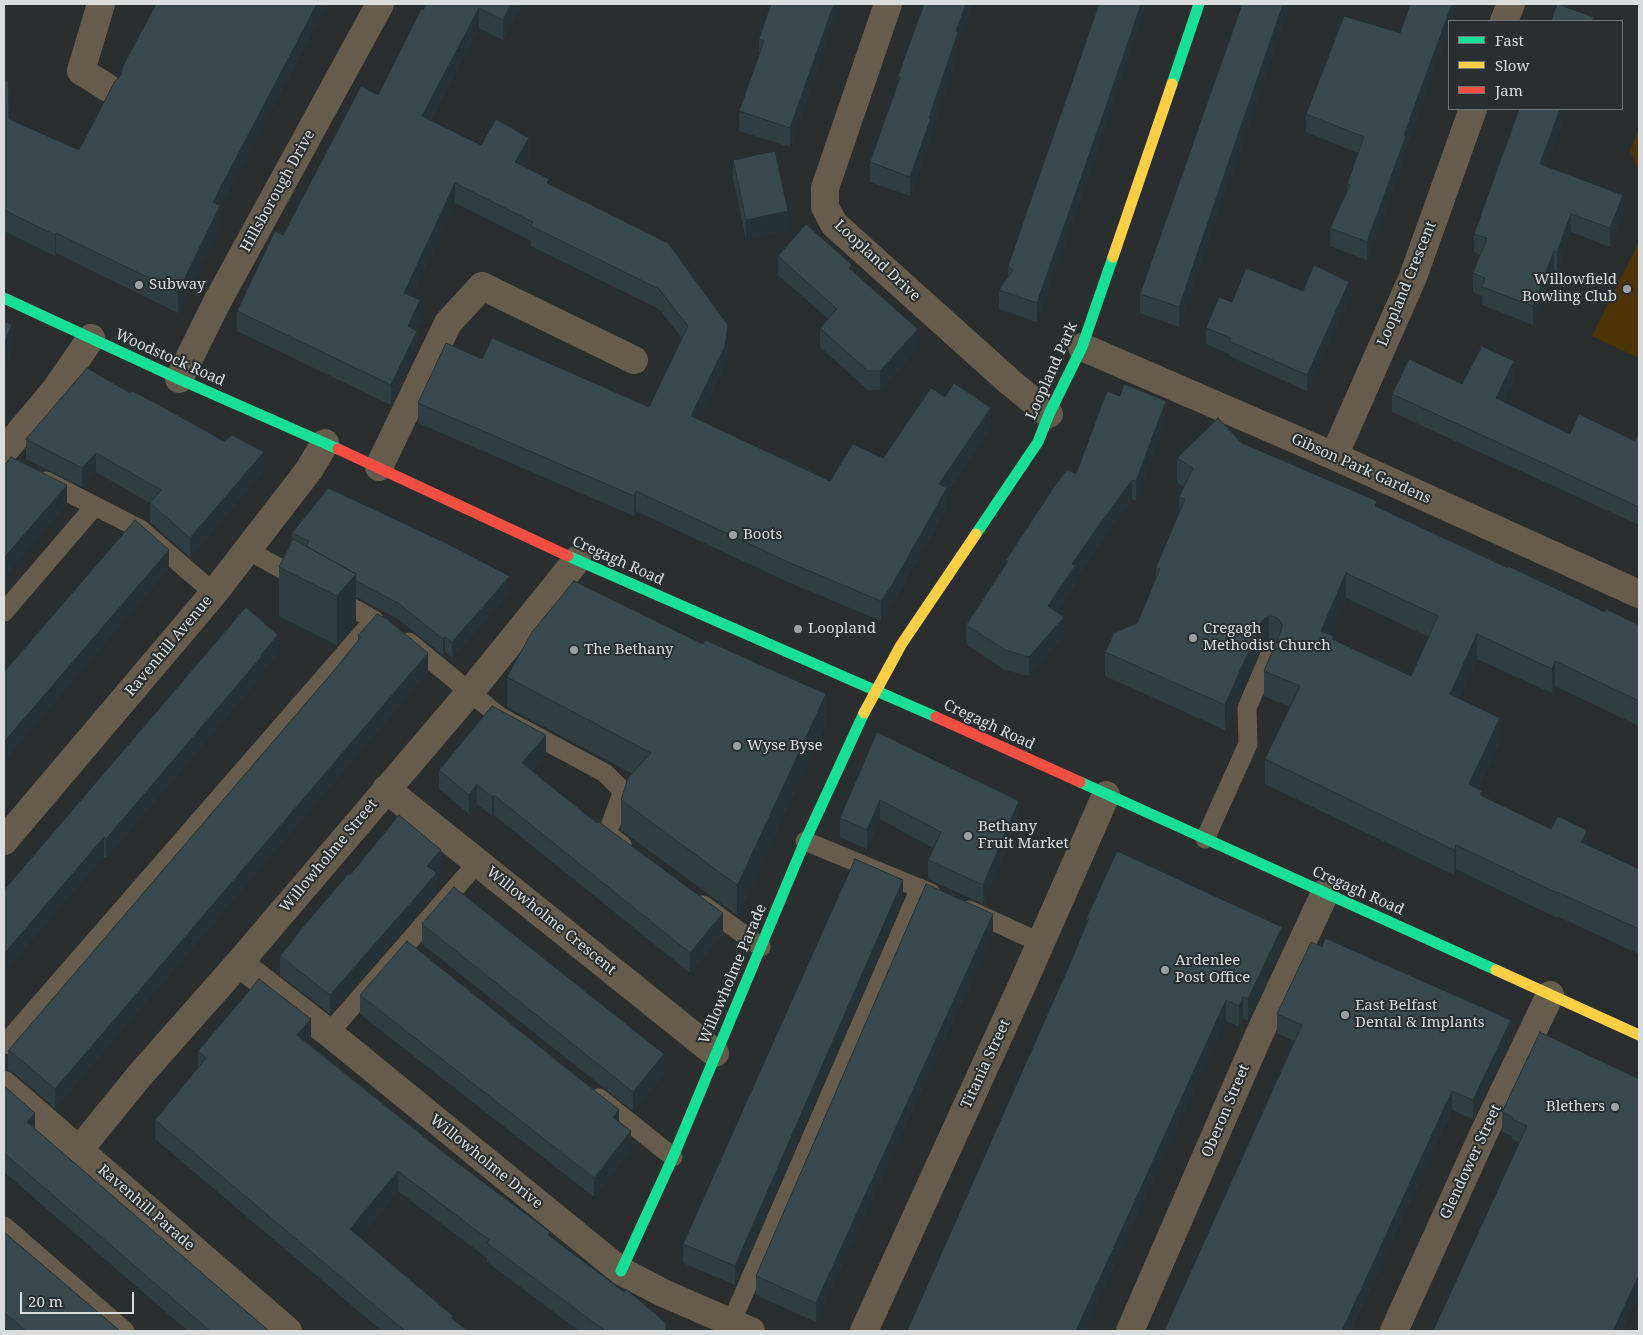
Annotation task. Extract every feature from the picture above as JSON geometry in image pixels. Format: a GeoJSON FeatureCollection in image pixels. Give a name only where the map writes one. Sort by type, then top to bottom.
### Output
{"type":"FeatureCollection","features":[{"type":"Feature","properties":{"kind":"street"},"geometry":{"type":"LineString","coordinates":[[101,4],[81,71],[108,88]]}},
{"type":"Feature","properties":{"kind":"street","name":"Hillsborough Drive"},"geometry":{"type":"LineString","coordinates":[[179,379],[216,304],[380,4]]}},
{"type":"Feature","properties":{"kind":"street","name":"Loopland Drive"},"geometry":{"type":"LineString","coordinates":[[888,4],[825,188],[825,207],[834,224],[1011,384],[1049,414]]}},
{"type":"Feature","properties":{"kind":"street","name":"Loopland Park"},"geometry":{"type":"LineString","coordinates":[[876,691],[901,645],[1038,442],[1049,414],[1082,347],[1199,4]]}},
{"type":"Feature","properties":{"kind":"street"},"geometry":{"type":"LineString","coordinates":[[1504,20],[1510,4]]}},
{"type":"Feature","properties":{"kind":"street","name":"Loopland Crescent"},"geometry":{"type":"LineString","coordinates":[[1334,456],[1413,277],[1473,110]]}},
{"type":"Feature","properties":{"kind":"street"},"geometry":{"type":"LineString","coordinates":[[379,467],[448,323],[482,286],[634,360]]}},
{"type":"Feature","properties":{"kind":"street","name":"Woodstock Road"},"geometry":{"type":"LineString","coordinates":[[4,298],[325,444]]}},
{"type":"Feature","properties":{"kind":"street"},"geometry":{"type":"LineString","coordinates":[[12,462],[56,389],[91,338]]}},
{"type":"Feature","properties":{"kind":"street","name":"Gibson Park Gardens"},"geometry":{"type":"LineString","coordinates":[[1082,347],[1334,456],[1639,594]]}},
{"type":"Feature","properties":{"kind":"street","name":"Cregagh Road"},"geometry":{"type":"LineString","coordinates":[[325,444],[379,467],[577,560],[896,699],[1639,1035]]}},
{"type":"Feature","properties":{"kind":"street","name":"Ravenhill Avenue"},"geometry":{"type":"LineString","coordinates":[[4,841],[214,593],[309,470],[325,444]]}},
{"type":"Feature","properties":{"kind":"street","name":"Willowholme Street"},"geometry":{"type":"LineString","coordinates":[[79,1150],[147,1068],[470,692],[577,560]]}},
{"type":"Feature","properties":{"kind":"street","name":"Willowholme Parade"},"geometry":{"type":"LineString","coordinates":[[621,1271],[673,1157],[805,841],[859,722],[876,691]]}},
{"type":"Feature","properties":{"kind":"street","name":"Willowholme Crescent"},"geometry":{"type":"LineString","coordinates":[[386,789],[715,1053]]}},
{"type":"Feature","properties":{"kind":"street","name":"Titania Street"},"geometry":{"type":"LineString","coordinates":[[864,1331],[1106,795]]}},
{"type":"Feature","properties":{"kind":"street","name":"Oberon Street"},"geometry":{"type":"LineString","coordinates":[[1130,1331],[1258,1037],[1325,893]]}},
{"type":"Feature","properties":{"kind":"street","name":"Willowholme Drive"},"geometry":{"type":"LineString","coordinates":[[239,963],[621,1271],[663,1294],[741,1327]]}},
{"type":"Feature","properties":{"kind":"street","name":"Glendower Street"},"geometry":{"type":"LineString","coordinates":[[1394,1331],[1482,1137],[1550,995]]}},
{"type":"Feature","properties":{"kind":"street","name":"Ravenhill Parade"},"geometry":{"type":"LineString","coordinates":[[4,1085],[288,1331]]}},
{"type":"Feature","properties":{"kind":"lane"},"geometry":{"type":"LineString","coordinates":[[12,462],[94,507],[140,529],[214,593]]}},
{"type":"Feature","properties":{"kind":"lane"},"geometry":{"type":"LineString","coordinates":[[4,612],[94,507]]}},
{"type":"Feature","properties":{"kind":"lane"},"geometry":{"type":"LineString","coordinates":[[247,550],[392,629],[499,716],[605,773],[623,791],[607,834],[637,856]]}},
{"type":"Feature","properties":{"kind":"lane"},"geometry":{"type":"LineString","coordinates":[[4,1045],[374,620]]}},
{"type":"Feature","properties":{"kind":"lane"},"geometry":{"type":"LineString","coordinates":[[1205,839],[1248,744],[1247,708],[1272,652]]}},
{"type":"Feature","properties":{"kind":"lane"},"geometry":{"type":"LineString","coordinates":[[805,841],[920,888],[1040,942]]}},
{"type":"Feature","properties":{"kind":"lane"},"geometry":{"type":"LineString","coordinates":[[328,1033],[478,862]]}},
{"type":"Feature","properties":{"kind":"lane"},"geometry":{"type":"LineString","coordinates":[[741,1327],[920,888]]}},
{"type":"Feature","properties":{"kind":"lane"},"geometry":{"type":"LineString","coordinates":[[691,896],[761,947]]}},
{"type":"Feature","properties":{"kind":"lane"},"geometry":{"type":"LineString","coordinates":[[405,945],[421,957]]}},
{"type":"Feature","properties":{"kind":"lane"},"geometry":{"type":"LineString","coordinates":[[589,1090],[673,1157]]}},
{"type":"Feature","properties":{"kind":"lane"},"geometry":{"type":"LineString","coordinates":[[4,1226],[125,1331]]}},
{"type":"Feature","properties":{"kind":"shaded area"},"geometry":{"type":"Polygon","coordinates":[[[1639,129],[1639,172],[1630,151],[1639,129]]]}},
{"type":"Feature","properties":{"kind":"shaded area","name":"Willowfield Bowling Club"},"geometry":{"type":"Polygon","coordinates":[[[1639,242],[1639,358],[1592,336],[1639,242]]]}},
{"type":"Feature","properties":{"kind":"building"},"geometry":{"type":"Polygon","coordinates":[[[156,4],[317,4],[213,202],[220,206],[178,292],[4,210],[4,80],[8,80],[9,119],[79,150],[115,81],[121,75],[123,66],[156,4]]]}},
{"type":"Feature","properties":{"kind":"building"},"geometry":{"type":"Polygon","coordinates":[[[427,4],[511,4],[503,20],[479,8],[422,116],[481,145],[496,119],[529,138],[515,162],[549,179],[547,183],[668,243],[728,325],[725,346],[691,416],[830,481],[853,444],[883,458],[931,388],[945,397],[954,383],[991,408],[939,484],[947,488],[881,601],[788,562],[636,491],[634,496],[418,403],[446,343],[482,359],[492,338],[649,407],[688,326],[659,289],[531,226],[533,222],[455,183],[404,293],[420,300],[408,326],[417,331],[391,385],[237,311],[275,231],[283,235],[361,86],[378,95],[421,9],[423,10],[427,4]]]}},
{"type":"Feature","properties":{"kind":"building"},"geometry":{"type":"Polygon","coordinates":[[[771,4],[834,4],[790,128],[739,111],[764,41],[759,39],[771,4]]]}},
{"type":"Feature","properties":{"kind":"building"},"geometry":{"type":"Polygon","coordinates":[[[924,4],[966,4],[929,118],[931,118],[910,177],[870,162],[924,4]]]}},
{"type":"Feature","properties":{"kind":"building"},"geometry":{"type":"Polygon","coordinates":[[[1099,4],[1141,4],[1037,303],[999,290],[1013,270],[1008,266],[1099,4]]]}},
{"type":"Feature","properties":{"kind":"building"},"geometry":{"type":"Polygon","coordinates":[[[1242,4],[1283,4],[1179,307],[1140,294],[1242,4]]]}},
{"type":"Feature","properties":{"kind":"building"},"geometry":{"type":"Polygon","coordinates":[[[1410,4],[1452,4],[1367,242],[1330,228],[1350,185],[1347,184],[1364,137],[1306,114],[1344,16],[1400,33],[1410,4]]]}},
{"type":"Feature","properties":{"kind":"building"},"geometry":{"type":"Polygon","coordinates":[[[1557,4],[1594,17],[1592,20],[1551,20],[1557,4]]]}},
{"type":"Feature","properties":{"kind":"building"},"geometry":{"type":"Polygon","coordinates":[[[1519,110],[1560,110],[1540,164],[1623,195],[1610,228],[1571,214],[1557,252],[1554,251],[1533,306],[1482,287],[1485,278],[1473,273],[1487,238],[1474,234],[1519,110]]]}},
{"type":"Feature","properties":{"kind":"building"},"geometry":{"type":"Polygon","coordinates":[[[775,151],[788,211],[746,220],[733,160],[775,151]]]}},
{"type":"Feature","properties":{"kind":"building"},"geometry":{"type":"Polygon","coordinates":[[[806,224],[852,265],[849,268],[918,329],[880,371],[868,371],[820,328],[837,309],[778,256],[806,224]]]}},
{"type":"Feature","properties":{"kind":"building"},"geometry":{"type":"Polygon","coordinates":[[[1314,265],[1349,282],[1307,375],[1229,341],[1231,338],[1206,328],[1219,297],[1232,302],[1246,268],[1303,291],[1314,265]]]}},
{"type":"Feature","properties":{"kind":"building"},"geometry":{"type":"Polygon","coordinates":[[[4,321],[12,325],[4,344],[4,321]]]}},
{"type":"Feature","properties":{"kind":"building"},"geometry":{"type":"Polygon","coordinates":[[[1482,346],[1514,361],[1496,398],[1570,434],[1579,414],[1635,441],[1639,434],[1639,507],[1392,394],[1409,359],[1462,384],[1482,346]]]}},
{"type":"Feature","properties":{"kind":"building"},"geometry":{"type":"Polygon","coordinates":[[[87,368],[130,393],[132,391],[150,400],[224,441],[232,435],[264,452],[190,538],[150,503],[161,490],[96,453],[82,468],[26,439],[87,368]]]}},
{"type":"Feature","properties":{"kind":"building"},"geometry":{"type":"Polygon","coordinates":[[[1124,384],[1166,401],[1136,481],[1132,480],[1102,521],[1072,564],[1075,566],[1048,606],[1064,617],[1029,657],[1005,650],[966,625],[1008,561],[1006,560],[1067,469],[1076,474],[1107,391],[1120,396],[1124,384]]]}},
{"type":"Feature","properties":{"kind":"building"},"geometry":{"type":"Polygon","coordinates":[[[1218,418],[1242,443],[1377,501],[1375,506],[1605,612],[1606,609],[1639,625],[1639,701],[1555,661],[1552,669],[1477,634],[1450,694],[1500,718],[1469,784],[1482,791],[1480,795],[1551,829],[1558,816],[1587,830],[1581,842],[1639,869],[1639,929],[1456,845],[1454,850],[1265,759],[1300,686],[1264,671],[1281,631],[1282,625],[1276,617],[1269,616],[1261,623],[1225,705],[1105,652],[1114,633],[1137,623],[1160,569],[1156,567],[1185,499],[1179,497],[1193,468],[1177,458],[1218,418]],[[1346,573],[1321,631],[1334,636],[1332,639],[1411,676],[1438,616],[1346,573]]]}},
{"type":"Feature","properties":{"kind":"building"},"geometry":{"type":"Polygon","coordinates":[[[11,457],[67,485],[4,558],[4,466],[11,457]]]}},
{"type":"Feature","properties":{"kind":"building"},"geometry":{"type":"Polygon","coordinates":[[[328,488],[444,542],[510,576],[452,642],[445,637],[443,639],[398,603],[356,581],[356,574],[306,546],[309,541],[292,533],[328,488]]]}},
{"type":"Feature","properties":{"kind":"building"},"geometry":{"type":"Polygon","coordinates":[[[135,520],[169,550],[4,742],[4,672],[135,520]]]}},
{"type":"Feature","properties":{"kind":"building"},"geometry":{"type":"Polygon","coordinates":[[[293,539],[356,574],[337,596],[279,567],[293,539]]]}},
{"type":"Feature","properties":{"kind":"building"},"geometry":{"type":"Polygon","coordinates":[[[574,581],[703,644],[705,640],[826,694],[737,885],[621,800],[628,778],[651,753],[507,677],[532,632],[574,581]]]}},
{"type":"Feature","properties":{"kind":"building"},"geometry":{"type":"Polygon","coordinates":[[[246,607],[278,635],[106,839],[104,837],[4,954],[4,890],[246,607]]]}},
{"type":"Feature","properties":{"kind":"building"},"geometry":{"type":"Polygon","coordinates":[[[377,614],[387,619],[428,653],[55,1089],[8,1051],[337,667],[361,637],[358,636],[377,614]]]}},
{"type":"Feature","properties":{"kind":"building"},"geometry":{"type":"Polygon","coordinates":[[[492,706],[546,735],[522,763],[597,823],[599,822],[723,913],[690,953],[494,795],[492,797],[477,784],[469,795],[439,770],[492,706]]]}},
{"type":"Feature","properties":{"kind":"building"},"geometry":{"type":"Polygon","coordinates":[[[877,732],[1019,801],[983,885],[928,860],[941,832],[880,800],[867,830],[840,818],[877,732]]]}},
{"type":"Feature","properties":{"kind":"building"},"geometry":{"type":"Polygon","coordinates":[[[399,815],[441,850],[427,866],[437,873],[330,995],[280,956],[399,815]]]}},
{"type":"Feature","properties":{"kind":"building"},"geometry":{"type":"Polygon","coordinates":[[[1117,851],[1282,927],[1248,999],[1243,997],[1239,1006],[1226,1000],[1076,1331],[907,1331],[1068,968],[1089,918],[1087,917],[1117,851]]]}},
{"type":"Feature","properties":{"kind":"building"},"geometry":{"type":"Polygon","coordinates":[[[855,859],[903,880],[735,1266],[683,1244],[855,859]]]}},
{"type":"Feature","properties":{"kind":"building"},"geometry":{"type":"Polygon","coordinates":[[[926,884],[993,914],[816,1303],[756,1276],[926,884]]]}},
{"type":"Feature","properties":{"kind":"building"},"geometry":{"type":"Polygon","coordinates":[[[454,887],[664,1054],[633,1092],[422,924],[454,887]]]}},
{"type":"Feature","properties":{"kind":"building"},"geometry":{"type":"Polygon","coordinates":[[[1325,938],[1511,1020],[1473,1100],[1452,1091],[1342,1331],[1164,1331],[1302,1025],[1277,1014],[1311,942],[1322,947],[1325,938]]]}},
{"type":"Feature","properties":{"kind":"building"},"geometry":{"type":"Polygon","coordinates":[[[407,941],[619,1110],[613,1117],[631,1131],[594,1178],[360,995],[407,941]]]}},
{"type":"Feature","properties":{"kind":"building"},"geometry":{"type":"Polygon","coordinates":[[[259,979],[311,1019],[297,1035],[443,1152],[550,1232],[548,1235],[624,1292],[626,1289],[666,1323],[666,1331],[605,1331],[487,1243],[489,1240],[398,1171],[350,1229],[453,1316],[451,1318],[468,1331],[405,1331],[155,1120],[206,1058],[198,1051],[259,979]]]}},
{"type":"Feature","properties":{"kind":"building"},"geometry":{"type":"Polygon","coordinates":[[[1540,1032],[1639,1079],[1639,1275],[1613,1331],[1433,1331],[1527,1126],[1502,1112],[1540,1032]]]}},
{"type":"Feature","properties":{"kind":"building"},"geometry":{"type":"Polygon","coordinates":[[[4,1086],[35,1113],[27,1122],[269,1331],[210,1331],[4,1153],[4,1086]]]}},
{"type":"Feature","properties":{"kind":"building"},"geometry":{"type":"Polygon","coordinates":[[[4,1232],[120,1331],[26,1331],[4,1312],[4,1232]]]}},
{"type":"Feature","properties":{"kind":"traffic: fast"},"geometry":{"type":"LineString","coordinates":[[1172,84],[1199,4]]}},
{"type":"Feature","properties":{"kind":"traffic: fast"},"geometry":{"type":"LineString","coordinates":[[976,534],[1038,442],[1049,414],[1082,347],[1113,257]]}},
{"type":"Feature","properties":{"kind":"traffic: fast"},"geometry":{"type":"LineString","coordinates":[[4,298],[179,379],[338,449]]}},
{"type":"Feature","properties":{"kind":"traffic: fast"},"geometry":{"type":"LineString","coordinates":[[568,556],[936,717]]}},
{"type":"Feature","properties":{"kind":"traffic: fast"},"geometry":{"type":"LineString","coordinates":[[621,1271],[673,1157],[805,841],[864,713]]}},
{"type":"Feature","properties":{"kind":"traffic: fast"},"geometry":{"type":"LineString","coordinates":[[1080,782],[1496,970]]}},
{"type":"Feature","properties":{"kind":"traffic: slow"},"geometry":{"type":"LineString","coordinates":[[1113,257],[1172,84]]}},
{"type":"Feature","properties":{"kind":"traffic: slow"},"geometry":{"type":"LineString","coordinates":[[864,713],[901,645],[976,534]]}},
{"type":"Feature","properties":{"kind":"traffic: slow"},"geometry":{"type":"LineString","coordinates":[[1496,970],[1639,1035]]}},
{"type":"Feature","properties":{"kind":"traffic: jam"},"geometry":{"type":"LineString","coordinates":[[338,449],[568,556]]}},
{"type":"Feature","properties":{"kind":"traffic: jam"},"geometry":{"type":"LineString","coordinates":[[936,717],[1080,782]]}},
{"type":"Feature","properties":{"kind":"place","name":"Subway"},"geometry":{"type":"Point","coordinates":[139,285]}},
{"type":"Feature","properties":{"kind":"place","name":"Willowfield Bowling Club"},"geometry":{"type":"Point","coordinates":[1627,289]}},
{"type":"Feature","properties":{"kind":"place","name":"Boots"},"geometry":{"type":"Point","coordinates":[733,535]}},
{"type":"Feature","properties":{"kind":"place","name":"Loopland"},"geometry":{"type":"Point","coordinates":[798,629]}},
{"type":"Feature","properties":{"kind":"place","name":"Cregagh Methodist Church"},"geometry":{"type":"Point","coordinates":[1193,638]}},
{"type":"Feature","properties":{"kind":"place","name":"The Bethany"},"geometry":{"type":"Point","coordinates":[574,650]}},
{"type":"Feature","properties":{"kind":"place","name":"Wyse Byse"},"geometry":{"type":"Point","coordinates":[737,746]}},
{"type":"Feature","properties":{"kind":"place","name":"Bethany Fruit Market"},"geometry":{"type":"Point","coordinates":[968,836]}},
{"type":"Feature","properties":{"kind":"place","name":"Ardenlee Post Office"},"geometry":{"type":"Point","coordinates":[1165,970]}},
{"type":"Feature","properties":{"kind":"place","name":"East Belfast Dental & Implants"},"geometry":{"type":"Point","coordinates":[1345,1015]}},
{"type":"Feature","properties":{"kind":"place","name":"Blethers"},"geometry":{"type":"Point","coordinates":[1615,1107]}}]}
